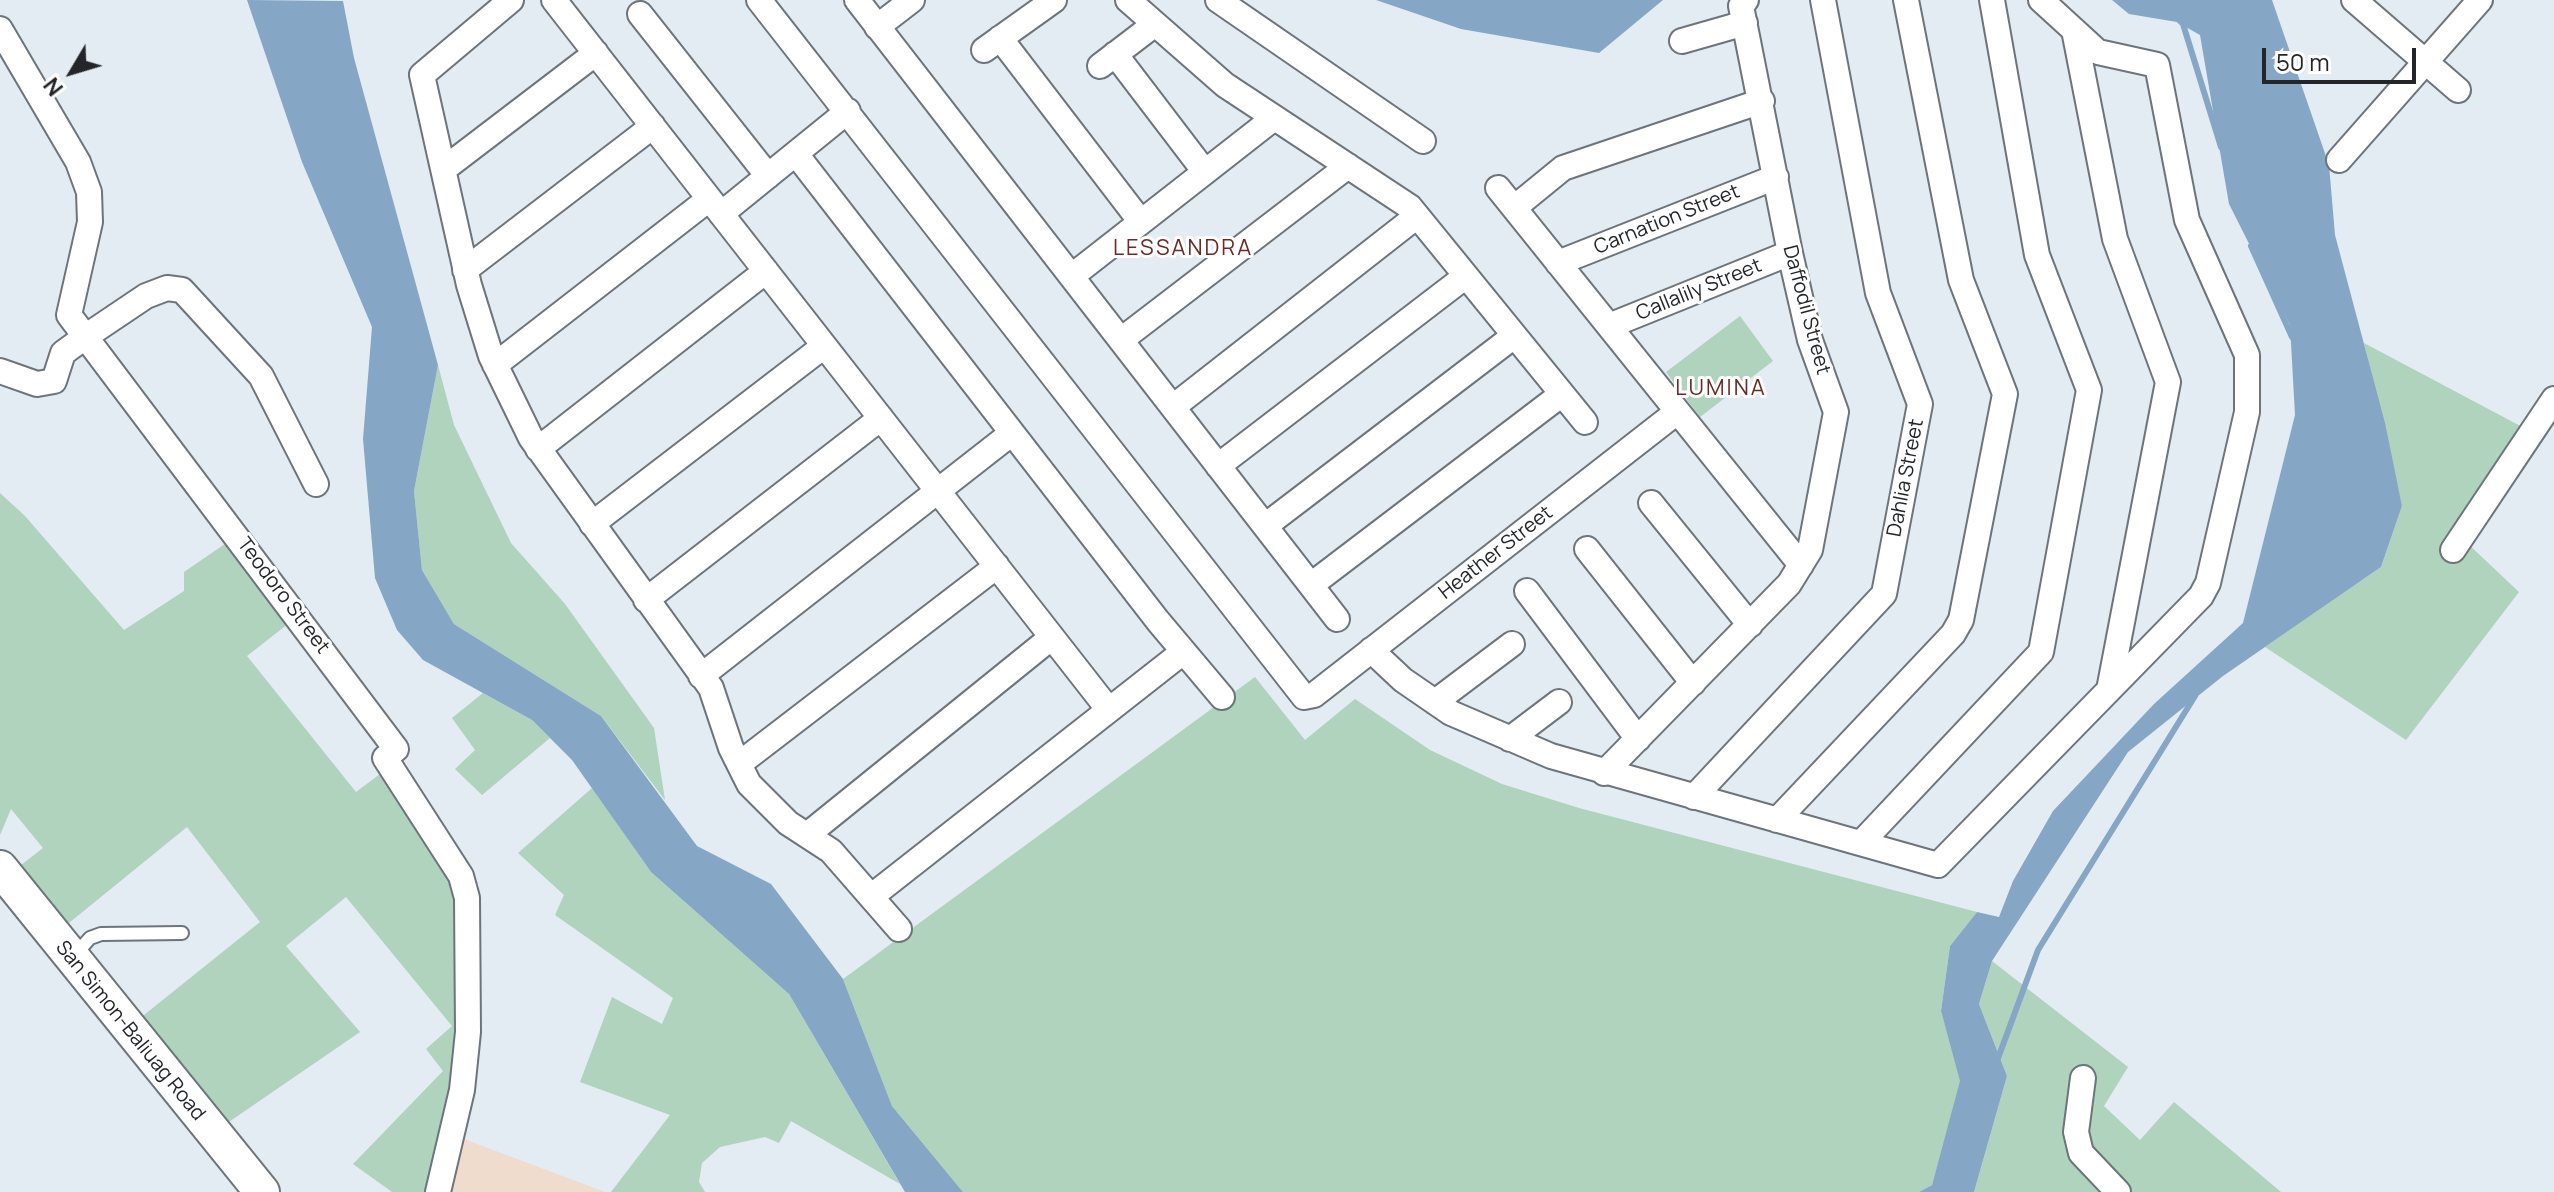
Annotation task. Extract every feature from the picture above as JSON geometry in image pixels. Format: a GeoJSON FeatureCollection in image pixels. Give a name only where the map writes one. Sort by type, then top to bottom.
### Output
{"type":"FeatureCollection","features":[{"type":"Feature","properties":{"kind":"main road","name":"San Simon-Baliuag Road"},"geometry":{"type":"LineString","coordinates":[[0,868],[262,1192]]}},
{"type":"Feature","properties":{"kind":"street"},"geometry":{"type":"LineString","coordinates":[[511,0],[422,75],[465,270],[495,365],[538,449],[711,688],[749,784],[788,823],[831,851],[899,929]]}},
{"type":"Feature","properties":{"kind":"street"},"geometry":{"type":"LineString","coordinates":[[554,0],[1109,710]]}},
{"type":"Feature","properties":{"kind":"street"},"geometry":{"type":"LineString","coordinates":[[857,0],[1337,619]]}},
{"type":"Feature","properties":{"kind":"street"},"geometry":{"type":"LineString","coordinates":[[877,27],[912,0]]}},
{"type":"Feature","properties":{"kind":"street"},"geometry":{"type":"LineString","coordinates":[[1054,0],[992,44],[1141,222]]}},
{"type":"Feature","properties":{"kind":"street"},"geometry":{"type":"LineString","coordinates":[[1128,0],[1225,85],[1410,207],[1585,422]]}},
{"type":"Feature","properties":{"kind":"street"},"geometry":{"type":"LineString","coordinates":[[1218,0],[1423,141]]}},
{"type":"Feature","properties":{"kind":"street","name":"Dahlia Street"},"geometry":{"type":"LineString","coordinates":[[1694,797],[1884,594],[1920,404],[1878,293],[1823,0]]}},
{"type":"Feature","properties":{"kind":"street"},"geometry":{"type":"LineString","coordinates":[[1777,820],[1953,634],[1961,620],[2005,394],[1961,280],[1906,0]]}},
{"type":"Feature","properties":{"kind":"street"},"geometry":{"type":"LineString","coordinates":[[1861,843],[2041,652],[2089,390],[2037,255],[1992,0]]}},
{"type":"Feature","properties":{"kind":"street"},"geometry":{"type":"LineString","coordinates":[[1371,650],[1403,680],[1451,713],[1510,739],[1604,773],[1938,865],[2201,596],[2208,583],[2247,412],[2247,355],[2187,220],[2157,65],[2098,52],[2041,0]]}},
{"type":"Feature","properties":{"kind":"street"},"geometry":{"type":"LineString","coordinates":[[2354,0],[2458,90]]}},
{"type":"Feature","properties":{"kind":"street"},"geometry":{"type":"LineString","coordinates":[[2339,160],[2480,0]]}},
{"type":"Feature","properties":{"kind":"street"},"geometry":{"type":"LineString","coordinates":[[495,365],[715,206],[768,176],[848,111],[769,3]]}},
{"type":"Feature","properties":{"kind":"street"},"geometry":{"type":"LineString","coordinates":[[1682,41],[1744,10]]}},
{"type":"Feature","properties":{"kind":"street","name":"Daffodil Street"},"geometry":{"type":"LineString","coordinates":[[1604,773],[1789,584],[1810,550],[1836,412],[1810,340],[1790,253],[1744,10]]}},
{"type":"Feature","properties":{"kind":"street"},"geometry":{"type":"LineString","coordinates":[[640,14],[768,176]]}},
{"type":"Feature","properties":{"kind":"street"},"geometry":{"type":"LineString","coordinates":[[1155,24],[1107,60],[1205,172]]}},
{"type":"Feature","properties":{"kind":"street","name":"Teodoro Street"},"geometry":{"type":"LineString","coordinates":[[0,29],[78,162],[89,192],[89,233],[68,308],[69,315],[396,749],[385,758],[461,876],[467,898],[468,1032],[462,1090],[438,1192]]}},
{"type":"Feature","properties":{"kind":"street"},"geometry":{"type":"LineString","coordinates":[[2074,30],[2115,239],[2168,382],[2109,690]]}},
{"type":"Feature","properties":{"kind":"street"},"geometry":{"type":"LineString","coordinates":[[444,169],[596,53]]}},
{"type":"Feature","properties":{"kind":"street"},"geometry":{"type":"LineString","coordinates":[[1514,208],[1563,168],[1762,101]]}},
{"type":"Feature","properties":{"kind":"street","name":"Heather Street"},"geometry":{"type":"LineString","coordinates":[[848,111],[1304,697],[1314,695],[1677,412]]}},
{"type":"Feature","properties":{"kind":"street"},"geometry":{"type":"LineString","coordinates":[[1072,276],[1274,118]]}},
{"type":"Feature","properties":{"kind":"street"},"geometry":{"type":"LineString","coordinates":[[465,270],[653,126]]}},
{"type":"Feature","properties":{"kind":"street"},"geometry":{"type":"LineString","coordinates":[[796,154],[1183,652],[1222,697]]}},
{"type":"Feature","properties":{"kind":"street"},"geometry":{"type":"LineString","coordinates":[[1121,340],[1348,166]]}},
{"type":"Feature","properties":{"kind":"street","name":"Carnation Street"},"geometry":{"type":"LineString","coordinates":[[1558,263],[1776,177]]}},
{"type":"Feature","properties":{"kind":"street"},"geometry":{"type":"LineString","coordinates":[[1498,188],[1801,565]]}},
{"type":"Feature","properties":{"kind":"street"},"geometry":{"type":"LineString","coordinates":[[1173,407],[1417,216]]}},
{"type":"Feature","properties":{"kind":"street","name":"Callalily Street"},"geometry":{"type":"LineString","coordinates":[[1609,326],[1790,253]]}},
{"type":"Feature","properties":{"kind":"street"},"geometry":{"type":"LineString","coordinates":[[538,449],[766,271]]}},
{"type":"Feature","properties":{"kind":"street"},"geometry":{"type":"LineString","coordinates":[[1218,466],[1466,276]]}},
{"type":"Feature","properties":{"kind":"street"},"geometry":{"type":"LineString","coordinates":[[0,371],[37,384],[54,381],[63,353],[85,337],[146,296],[167,288],[182,290],[261,376],[316,484]]}},
{"type":"Feature","properties":{"kind":"street"},"geometry":{"type":"LineString","coordinates":[[1265,526],[1514,336]]}},
{"type":"Feature","properties":{"kind":"street"},"geometry":{"type":"LineString","coordinates":[[592,524],[824,346]]}},
{"type":"Feature","properties":{"kind":"street"},"geometry":{"type":"LineString","coordinates":[[1311,585],[1562,394]]}},
{"type":"Feature","properties":{"kind":"street"},"geometry":{"type":"LineString","coordinates":[[2453,550],[2554,399]]}},
{"type":"Feature","properties":{"kind":"street"},"geometry":{"type":"LineString","coordinates":[[646,600],[881,418]]}},
{"type":"Feature","properties":{"kind":"street"},"geometry":{"type":"LineString","coordinates":[[701,676],[1012,433]]}},
{"type":"Feature","properties":{"kind":"street"},"geometry":{"type":"LineString","coordinates":[[1651,503],[1750,625]]}},
{"type":"Feature","properties":{"kind":"street"},"geometry":{"type":"LineString","coordinates":[[1587,549],[1693,683]]}},
{"type":"Feature","properties":{"kind":"street"},"geometry":{"type":"LineString","coordinates":[[739,764],[997,566]]}},
{"type":"Feature","properties":{"kind":"street"},"geometry":{"type":"LineString","coordinates":[[1527,591],[1638,739]]}},
{"type":"Feature","properties":{"kind":"street"},"geometry":{"type":"LineString","coordinates":[[807,835],[1052,637]]}},
{"type":"Feature","properties":{"kind":"street"},"geometry":{"type":"LineString","coordinates":[[1435,702],[1512,644]]}},
{"type":"Feature","properties":{"kind":"street"},"geometry":{"type":"LineString","coordinates":[[872,896],[1183,652]]}},
{"type":"Feature","properties":{"kind":"street"},"geometry":{"type":"LineString","coordinates":[[1510,739],[1559,702]]}},
{"type":"Feature","properties":{"kind":"street"},"geometry":{"type":"LineString","coordinates":[[2083,1078],[2076,1132],[2081,1153],[2118,1192]]}},
{"type":"Feature","properties":{"kind":"lane"},"geometry":{"type":"LineString","coordinates":[[72,959],[82,944],[101,934],[182,933]]}},
{"type":"Feature","properties":{"kind":"shaded area"},"geometry":{"type":"Polygon","coordinates":[[[456,1136],[605,1192],[441,1192],[456,1136]]]}},
{"type":"Feature","properties":{"kind":"green space"},"geometry":{"type":"Polygon","coordinates":[[[1740,316],[1773,361],[1700,417],[1666,372],[1740,316]]]}},
{"type":"Feature","properties":{"kind":"green space"},"geometry":{"type":"Polygon","coordinates":[[[2364,343],[2526,429],[2466,542],[2519,592],[2406,740],[2265,647],[2381,567],[2402,506],[2364,343]]]}},
{"type":"Feature","properties":{"kind":"green space"},"geometry":{"type":"Polygon","coordinates":[[[438,365],[454,425],[511,543],[565,604],[654,728],[665,800],[601,716],[454,624],[422,570],[414,491],[438,365]]]}},
{"type":"Feature","properties":{"kind":"green space"},"geometry":{"type":"Polygon","coordinates":[[[0,493],[25,516],[124,630],[184,591],[184,572],[232,539],[293,620],[247,656],[356,792],[384,771],[460,897],[461,1050],[432,1192],[392,1192],[353,1164],[443,1071],[426,1049],[452,1026],[346,897],[286,946],[360,1032],[223,1126],[139,1019],[260,922],[187,827],[64,927],[16,869],[43,848],[11,809],[0,835],[0,493]]]}},
{"type":"Feature","properties":{"kind":"green space"},"geometry":{"type":"Polygon","coordinates":[[[1255,677],[1305,740],[1355,699],[1430,750],[1502,784],[1579,808],[1977,912],[1950,946],[1941,1011],[1961,1081],[1932,1185],[1919,1192],[963,1192],[892,1106],[843,979],[1255,677]]]}},
{"type":"Feature","properties":{"kind":"green space"},"geometry":{"type":"Polygon","coordinates":[[[483,693],[532,720],[550,738],[482,795],[455,769],[475,750],[452,718],[483,693]]]}},
{"type":"Feature","properties":{"kind":"green space"},"geometry":{"type":"Polygon","coordinates":[[[592,788],[651,872],[789,994],[900,1184],[791,1121],[779,1143],[765,1137],[720,1147],[702,1163],[699,1182],[705,1192],[611,1192],[670,1115],[580,1082],[612,997],[662,1024],[673,998],[555,915],[564,895],[518,853],[592,788]]]}},
{"type":"Feature","properties":{"kind":"green space"},"geometry":{"type":"Polygon","coordinates":[[[1992,961],[2128,1067],[2104,1106],[2140,1140],[2174,1102],[2281,1192],[2127,1192],[2088,1149],[2085,1130],[2094,1070],[2080,1067],[2068,1131],[2106,1192],[1974,1192],[2007,1076],[1979,1004],[1992,961]]]}},
{"type":"Feature","properties":{"kind":"water"},"geometry":{"type":"Polygon","coordinates":[[[247,0],[343,1],[354,58],[438,365],[414,491],[422,570],[454,624],[601,716],[697,846],[771,884],[843,979],[892,1106],[963,1192],[905,1192],[789,994],[651,872],[572,760],[532,720],[423,660],[397,630],[375,578],[363,439],[372,327],[302,162],[247,0]]]}},
{"type":"Feature","properties":{"kind":"water"},"geometry":{"type":"Polygon","coordinates":[[[1376,0],[1663,0],[1599,53],[1461,29],[1376,0]]]}},
{"type":"Feature","properties":{"kind":"water"},"geometry":{"type":"Polygon","coordinates":[[[2112,0],[2272,0],[2329,165],[2335,235],[2385,423],[2402,506],[2381,567],[2223,676],[2128,752],[1992,961],[1979,1004],[2007,1076],[1974,1192],[1919,1192],[1932,1185],[1960,1081],[1941,1011],[1950,946],[1977,912],[1999,917],[2013,881],[2053,811],[2154,704],[2243,623],[2295,415],[2290,325],[2229,204],[2200,35],[2177,22],[2129,14],[2112,0]]]}},
{"type":"Feature","properties":{"kind":"waterway"},"geometry":{"type":"LineString","coordinates":[[2177,18],[2183,24],[2221,147]]}},
{"type":"Feature","properties":{"kind":"waterway"},"geometry":{"type":"LineString","coordinates":[[2251,246],[2292,337]]}},
{"type":"Feature","properties":{"kind":"waterway"},"geometry":{"type":"LineString","coordinates":[[1997,1061],[2038,950],[2195,696]]}},
{"type":"Feature","properties":{"kind":"district","name":"LESSANDRA"},"geometry":{"type":"Point","coordinates":[1183,249]}},
{"type":"Feature","properties":{"kind":"district","name":"LUMINA"},"geometry":{"type":"Point","coordinates":[1721,389]}}]}
